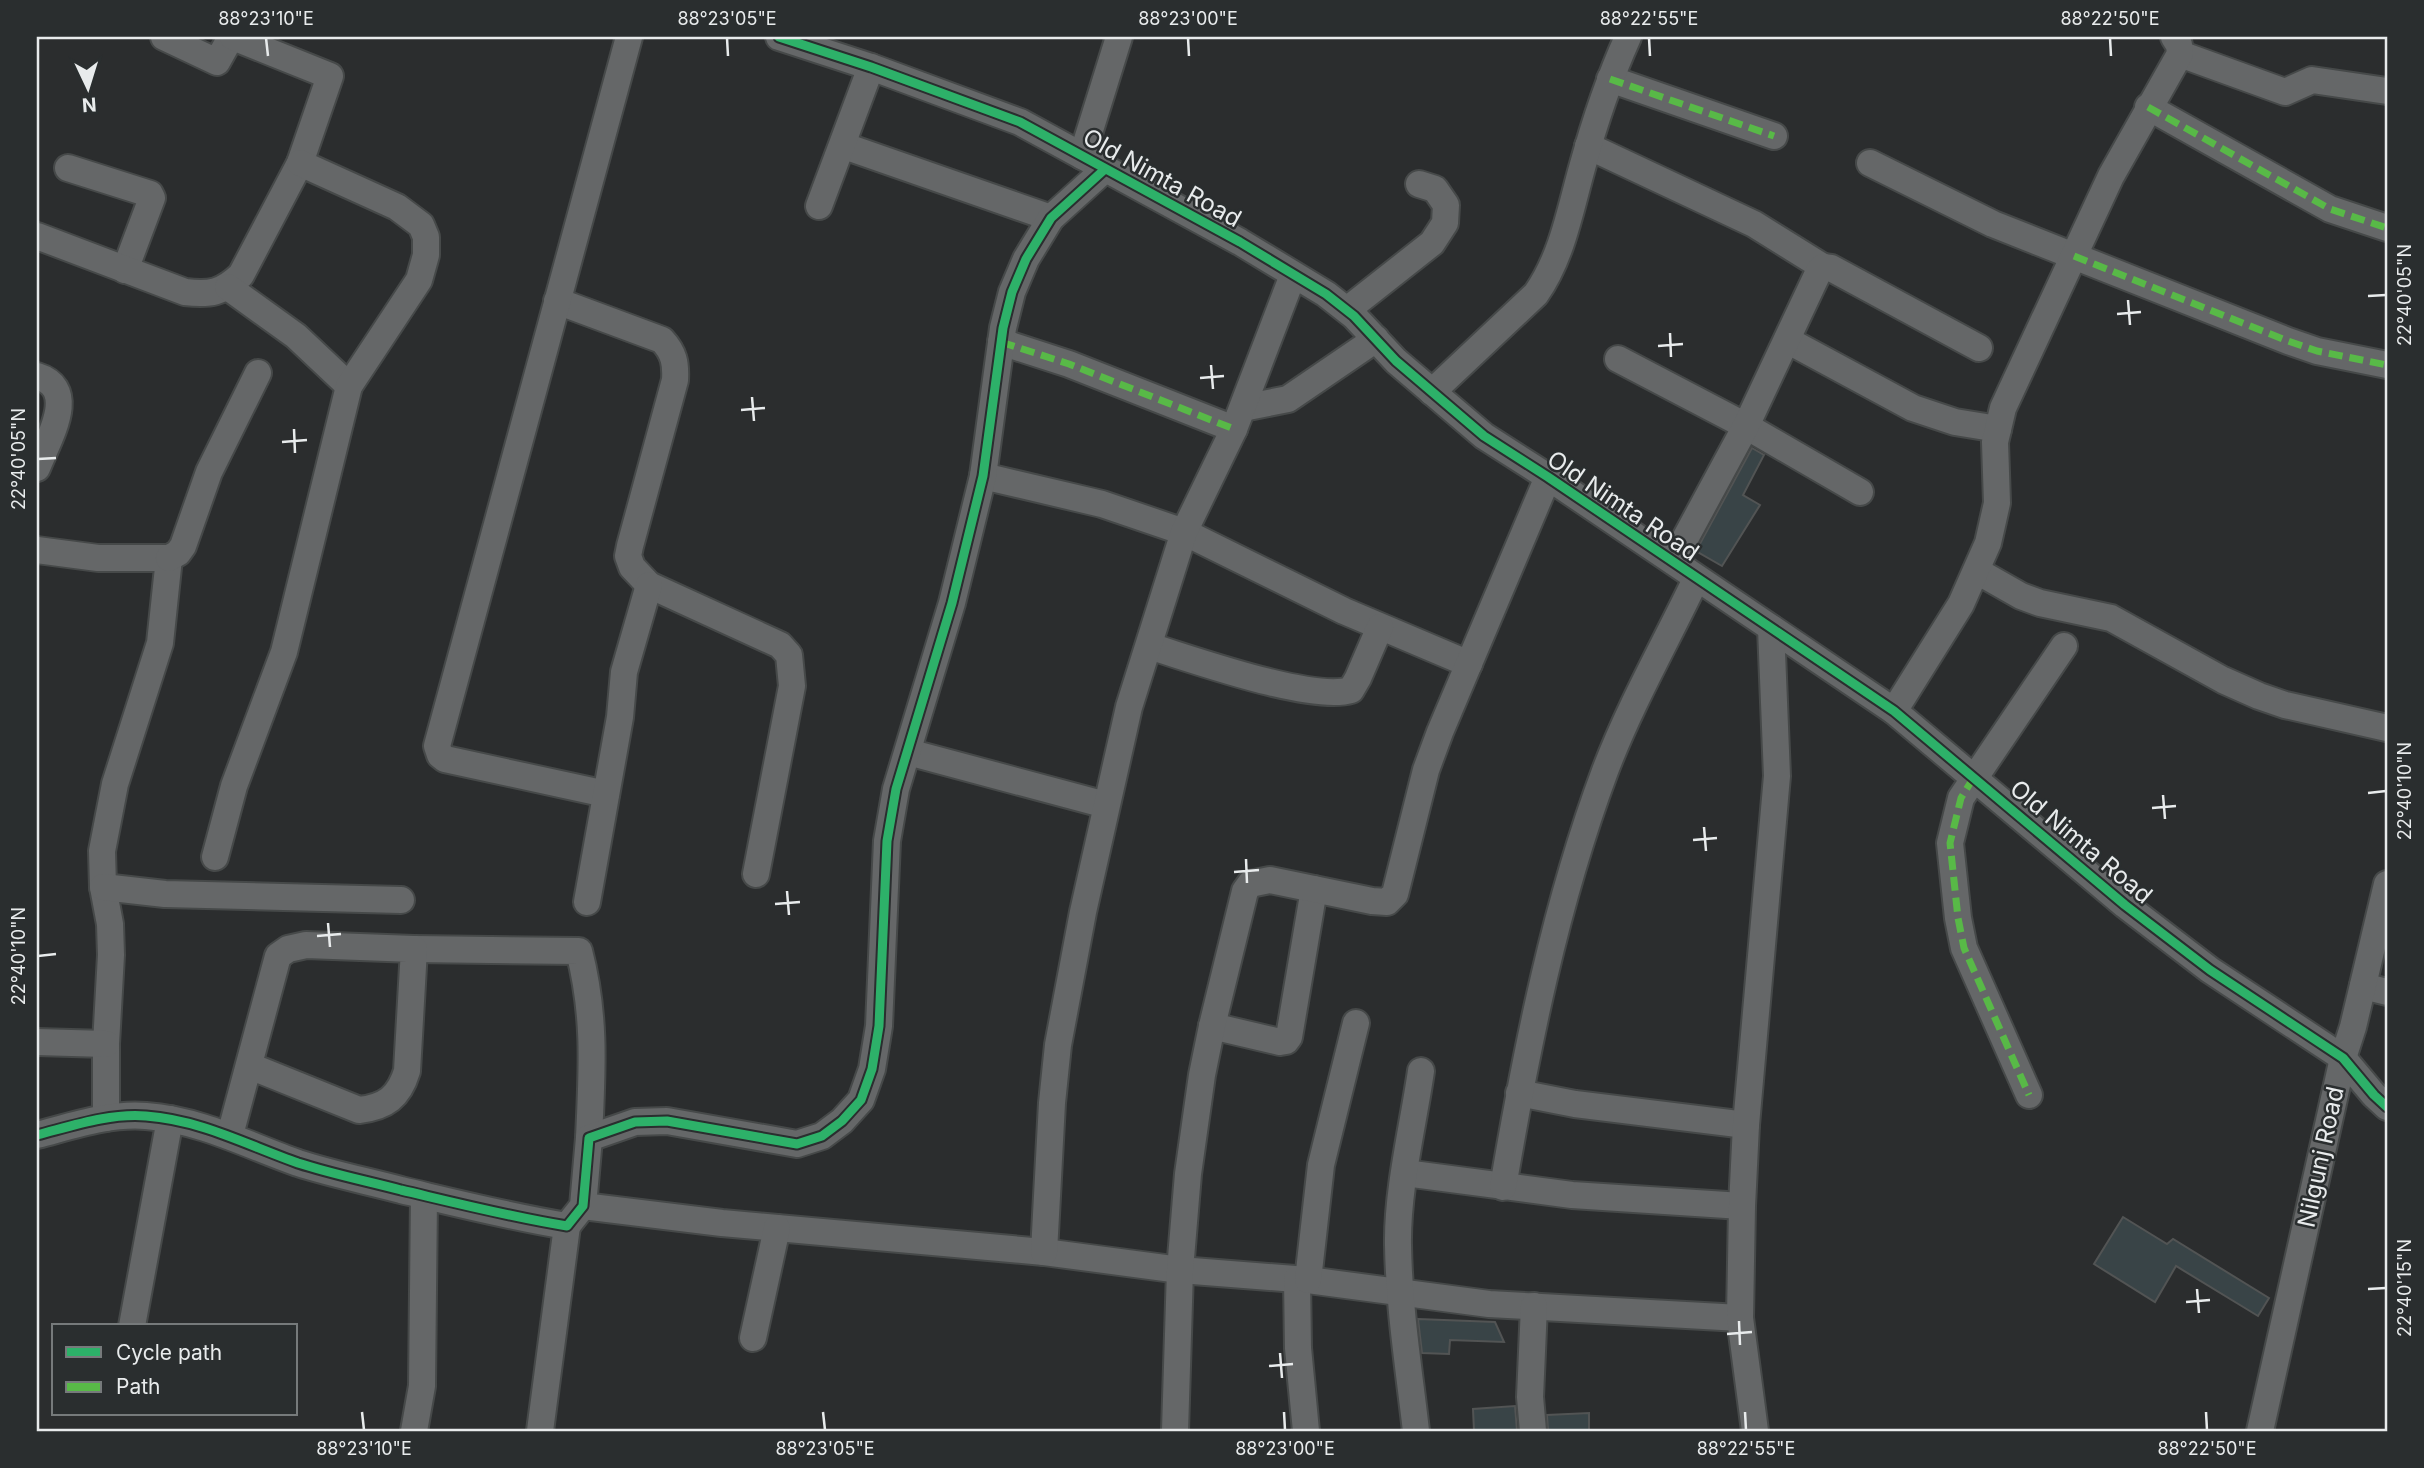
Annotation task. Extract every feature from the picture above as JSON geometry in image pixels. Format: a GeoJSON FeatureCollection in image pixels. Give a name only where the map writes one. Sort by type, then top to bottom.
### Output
{"type":"FeatureCollection","features":[{"type":"Feature","properties":{"kind":"street"},"geometry":{"type":"LineString","coordinates":[[37,236],[185,292],[206,295],[228,287],[241,275],[300,163],[330,76],[232,37],[217,62],[163,37]]}},
{"type":"Feature","properties":{"kind":"street"},"geometry":{"type":"LineString","coordinates":[[606,794],[445,759],[440,755],[437,746],[629,37]]}},
{"type":"Feature","properties":{"kind":"street","name":"Old Nimta Road"},"geometry":{"type":"LineString","coordinates":[[779,37],[829,44],[871,67],[1020,122],[1240,242],[1326,294],[1347,310],[1396,361],[1483,436],[1894,711],[2125,905],[2210,970],[2343,1058],[2387,1107]]}},
{"type":"Feature","properties":{"kind":"street"},"geometry":{"type":"LineString","coordinates":[[589,1138],[635,1122],[667,1121],[797,1144],[822,1136],[842,1121],[861,1100],[872,1069],[879,1026],[887,841],[896,789],[952,603],[983,476],[1001,342],[1012,292],[1026,260],[1051,218],[1094,163],[1119,37]]}},
{"type":"Feature","properties":{"kind":"street"},"geometry":{"type":"LineString","coordinates":[[1432,392],[1536,293],[1549,275],[1559,250],[1610,79],[1628,37]]}},
{"type":"Feature","properties":{"kind":"street"},"geometry":{"type":"LineString","coordinates":[[1894,711],[1961,604],[1988,543],[1997,503],[1995,442],[2015,379],[2110,176],[2148,107],[2177,45],[2286,92],[2312,80],[2387,91]]}},
{"type":"Feature","properties":{"kind":"street"},"geometry":{"type":"LineString","coordinates":[[819,206],[871,67]]}},
{"type":"Feature","properties":{"kind":"street"},"geometry":{"type":"LineString","coordinates":[[1610,79],[1774,136]]}},
{"type":"Feature","properties":{"kind":"street"},"geometry":{"type":"LineString","coordinates":[[2148,107],[2330,209],[2387,228]]}},
{"type":"Feature","properties":{"kind":"street"},"geometry":{"type":"LineString","coordinates":[[1588,146],[1754,224],[1823,267],[1830,268],[1979,348]]}},
{"type":"Feature","properties":{"kind":"street"},"geometry":{"type":"LineString","coordinates":[[853,149],[1051,218]]}},
{"type":"Feature","properties":{"kind":"street"},"geometry":{"type":"LineString","coordinates":[[215,856],[234,786],[284,652],[349,386],[419,281],[426,255],[426,237],[421,225],[397,206],[300,163]]}},
{"type":"Feature","properties":{"kind":"street"},"geometry":{"type":"LineString","coordinates":[[1870,163],[1972,215],[2288,341],[2317,351],[2387,365]]}},
{"type":"Feature","properties":{"kind":"street"},"geometry":{"type":"LineString","coordinates":[[68,168],[150,194],[152,198],[125,270]]}},
{"type":"Feature","properties":{"kind":"street"},"geometry":{"type":"LineString","coordinates":[[1347,310],[1432,243],[1445,223],[1446,205],[1435,189],[1419,184]]}},
{"type":"Feature","properties":{"kind":"street"},"geometry":{"type":"LineString","coordinates":[[1673,561],[1746,426],[1823,267]]}},
{"type":"Feature","properties":{"kind":"street"},"geometry":{"type":"LineString","coordinates":[[1044,1252],[1058,1045],[1083,912],[1129,707],[1184,532],[1238,418],[1293,275]]}},
{"type":"Feature","properties":{"kind":"street"},"geometry":{"type":"LineString","coordinates":[[228,287],[296,336],[349,386]]}},
{"type":"Feature","properties":{"kind":"street"},"geometry":{"type":"LineString","coordinates":[[557,301],[662,340],[672,350],[676,364],[675,380],[628,556],[632,567],[649,586],[780,645],[789,656],[792,686],[756,874]]}},
{"type":"Feature","properties":{"kind":"street"},"geometry":{"type":"LineString","coordinates":[[1001,342],[1238,418],[1288,399],[1376,339]]}},
{"type":"Feature","properties":{"kind":"street"},"geometry":{"type":"LineString","coordinates":[[1787,340],[1913,408],[1955,422],[1998,429]]}},
{"type":"Feature","properties":{"kind":"street"},"geometry":{"type":"LineString","coordinates":[[1618,359],[1746,426],[1860,492]]}},
{"type":"Feature","properties":{"kind":"street"},"geometry":{"type":"LineString","coordinates":[[37,550],[98,558],[169,558],[178,553],[183,546],[209,472],[258,373]]}},
{"type":"Feature","properties":{"kind":"street"},"geometry":{"type":"LineString","coordinates":[[37,376],[49,379],[57,388],[60,398],[58,411],[37,468]]}},
{"type":"Feature","properties":{"kind":"street"},"geometry":{"type":"LineString","coordinates":[[983,476],[1102,504],[1184,532],[1380,627],[1469,664]]}},
{"type":"Feature","properties":{"kind":"street"},"geometry":{"type":"LineString","coordinates":[[1175,1431],[1180,1270],[1188,1174],[1202,1075],[1245,891],[1250,884],[1270,880],[1387,902],[1395,894],[1426,770],[1548,477]]}},
{"type":"Feature","properties":{"kind":"street"},"geometry":{"type":"LineString","coordinates":[[106,1118],[111,937],[103,887],[102,851],[128,736],[160,643],[169,558]]}},
{"type":"Feature","properties":{"kind":"street"},"geometry":{"type":"LineString","coordinates":[[1976,571],[2021,596],[2040,603],[2111,618],[2223,680],[2259,696],[2285,705],[2387,728]]}},
{"type":"Feature","properties":{"kind":"street"},"geometry":{"type":"LineString","coordinates":[[1503,1187],[1519,1093],[1550,950],[1583,832],[1617,742],[1696,579]]}},
{"type":"Feature","properties":{"kind":"street"},"geometry":{"type":"LineString","coordinates":[[587,902],[620,717],[624,672],[649,586]]}},
{"type":"Feature","properties":{"kind":"street"},"geometry":{"type":"LineString","coordinates":[[1149,646],[1235,673],[1323,693],[1339,694],[1351,690],[1380,627]]}},
{"type":"Feature","properties":{"kind":"street"},"geometry":{"type":"LineString","coordinates":[[1755,1431],[1740,1318],[1742,1206],[1746,1125],[1777,776],[1771,628]]}},
{"type":"Feature","properties":{"kind":"street"},"geometry":{"type":"LineString","coordinates":[[2029,1095],[1964,948],[1950,843],[1961,798],[2064,646]]}},
{"type":"Feature","properties":{"kind":"street"},"geometry":{"type":"LineString","coordinates":[[908,751],[1107,805]]}},
{"type":"Feature","properties":{"kind":"street","name":"Nilgunj Road"},"geometry":{"type":"LineString","coordinates":[[2260,1431],[2343,1058],[2375,989],[2387,884]]}},
{"type":"Feature","properties":{"kind":"street"},"geometry":{"type":"LineString","coordinates":[[103,887],[165,894],[401,900]]}},
{"type":"Feature","properties":{"kind":"street"},"geometry":{"type":"LineString","coordinates":[[1212,1026],[1280,1042],[1289,1037],[1314,889]]}},
{"type":"Feature","properties":{"kind":"street"},"geometry":{"type":"LineString","coordinates":[[230,1135],[273,970],[278,957],[288,949],[306,945],[414,950],[579,951],[589,990],[593,1042],[589,1138],[540,1431]]}},
{"type":"Feature","properties":{"kind":"street"},"geometry":{"type":"LineString","coordinates":[[250,1066],[359,1110],[378,1108],[393,1097],[403,1084],[407,1071],[414,950]]}},
{"type":"Feature","properties":{"kind":"street"},"geometry":{"type":"LineString","coordinates":[[1306,1431],[1298,1348],[1302,1279],[1321,1165],[1356,1023]]}},
{"type":"Feature","properties":{"kind":"street"},"geometry":{"type":"LineString","coordinates":[[37,1042],[106,1044]]}},
{"type":"Feature","properties":{"kind":"street"},"geometry":{"type":"LineString","coordinates":[[1416,1431],[1400,1292],[1398,1222],[1421,1071]]}},
{"type":"Feature","properties":{"kind":"street"},"geometry":{"type":"LineString","coordinates":[[1519,1093],[1575,1104],[1746,1125]]}},
{"type":"Feature","properties":{"kind":"street"},"geometry":{"type":"LineString","coordinates":[[37,1135],[106,1118],[144,1116],[195,1124],[230,1135],[298,1163],[485,1211],[777,1228],[1044,1252],[1180,1270],[1302,1279],[1489,1304],[1740,1318]]}},
{"type":"Feature","properties":{"kind":"street"},"geometry":{"type":"LineString","coordinates":[[132,1324],[170,1119]]}},
{"type":"Feature","properties":{"kind":"street"},"geometry":{"type":"LineString","coordinates":[[1405,1173],[1572,1195],[1742,1206]]}},
{"type":"Feature","properties":{"kind":"street"},"geometry":{"type":"LineString","coordinates":[[414,1431],[422,1386],[424,1196]]}},
{"type":"Feature","properties":{"kind":"street"},"geometry":{"type":"LineString","coordinates":[[753,1338],[777,1228]]}},
{"type":"Feature","properties":{"kind":"street"},"geometry":{"type":"LineString","coordinates":[[1533,1431],[1531,1397],[1534,1306]]}},
{"type":"Feature","properties":{"kind":"building"},"geometry":{"type":"Polygon","coordinates":[[[1752,448],[1764,455],[1743,495],[1760,505],[1722,566],[1696,551],[1752,448]]]}},
{"type":"Feature","properties":{"kind":"building"},"geometry":{"type":"Polygon","coordinates":[[[2123,1217],[2167,1244],[2173,1239],[2269,1298],[2258,1316],[2176,1266],[2155,1302],[2094,1264],[2123,1217]]]}},
{"type":"Feature","properties":{"kind":"building"},"geometry":{"type":"Polygon","coordinates":[[[1418,1319],[1495,1322],[1504,1342],[1450,1340],[1449,1354],[1422,1353],[1418,1319]]]}},
{"type":"Feature","properties":{"kind":"building"},"geometry":{"type":"Polygon","coordinates":[[[1515,1406],[1517,1431],[1474,1431],[1473,1409],[1515,1406]]]}},
{"type":"Feature","properties":{"kind":"building"},"geometry":{"type":"Polygon","coordinates":[[[1589,1413],[1589,1431],[1548,1431],[1547,1415],[1589,1413]]]}},
{"type":"Feature","properties":{"kind":"marked path"},"geometry":{"type":"LineString","coordinates":[[1610,79],[1774,136]]}},
{"type":"Feature","properties":{"kind":"marked path"},"geometry":{"type":"LineString","coordinates":[[2148,107],[2330,209],[2387,228]]}},
{"type":"Feature","properties":{"kind":"marked path"},"geometry":{"type":"LineString","coordinates":[[2074,256],[2288,341],[2317,351],[2387,365]]}},
{"type":"Feature","properties":{"kind":"marked path"},"geometry":{"type":"LineString","coordinates":[[1001,342],[1069,364],[1234,429]]}},
{"type":"Feature","properties":{"kind":"marked path"},"geometry":{"type":"LineString","coordinates":[[1974,777],[1961,798],[1950,843],[1958,918],[1964,948],[2029,1095]]}},
{"type":"Feature","properties":{"kind":"cycle path"},"geometry":{"type":"LineString","coordinates":[[779,37],[871,67],[1020,122],[1240,242],[1326,294],[1354,316],[1396,361],[1484,436],[1894,711],[2125,905],[2210,970],[2343,1058],[2387,1107]]}},
{"type":"Feature","properties":{"kind":"cycle path"},"geometry":{"type":"LineString","coordinates":[[37,1135],[118,1116],[166,1118],[224,1134],[324,1171],[484,1210],[567,1226],[583,1206],[589,1138],[635,1122],[667,1121],[797,1144],[822,1136],[842,1121],[861,1100],[872,1069],[879,1026],[887,841],[896,789],[952,603],[983,476],[1003,328],[1012,292],[1026,259],[1051,218],[1105,169]]}}]}
